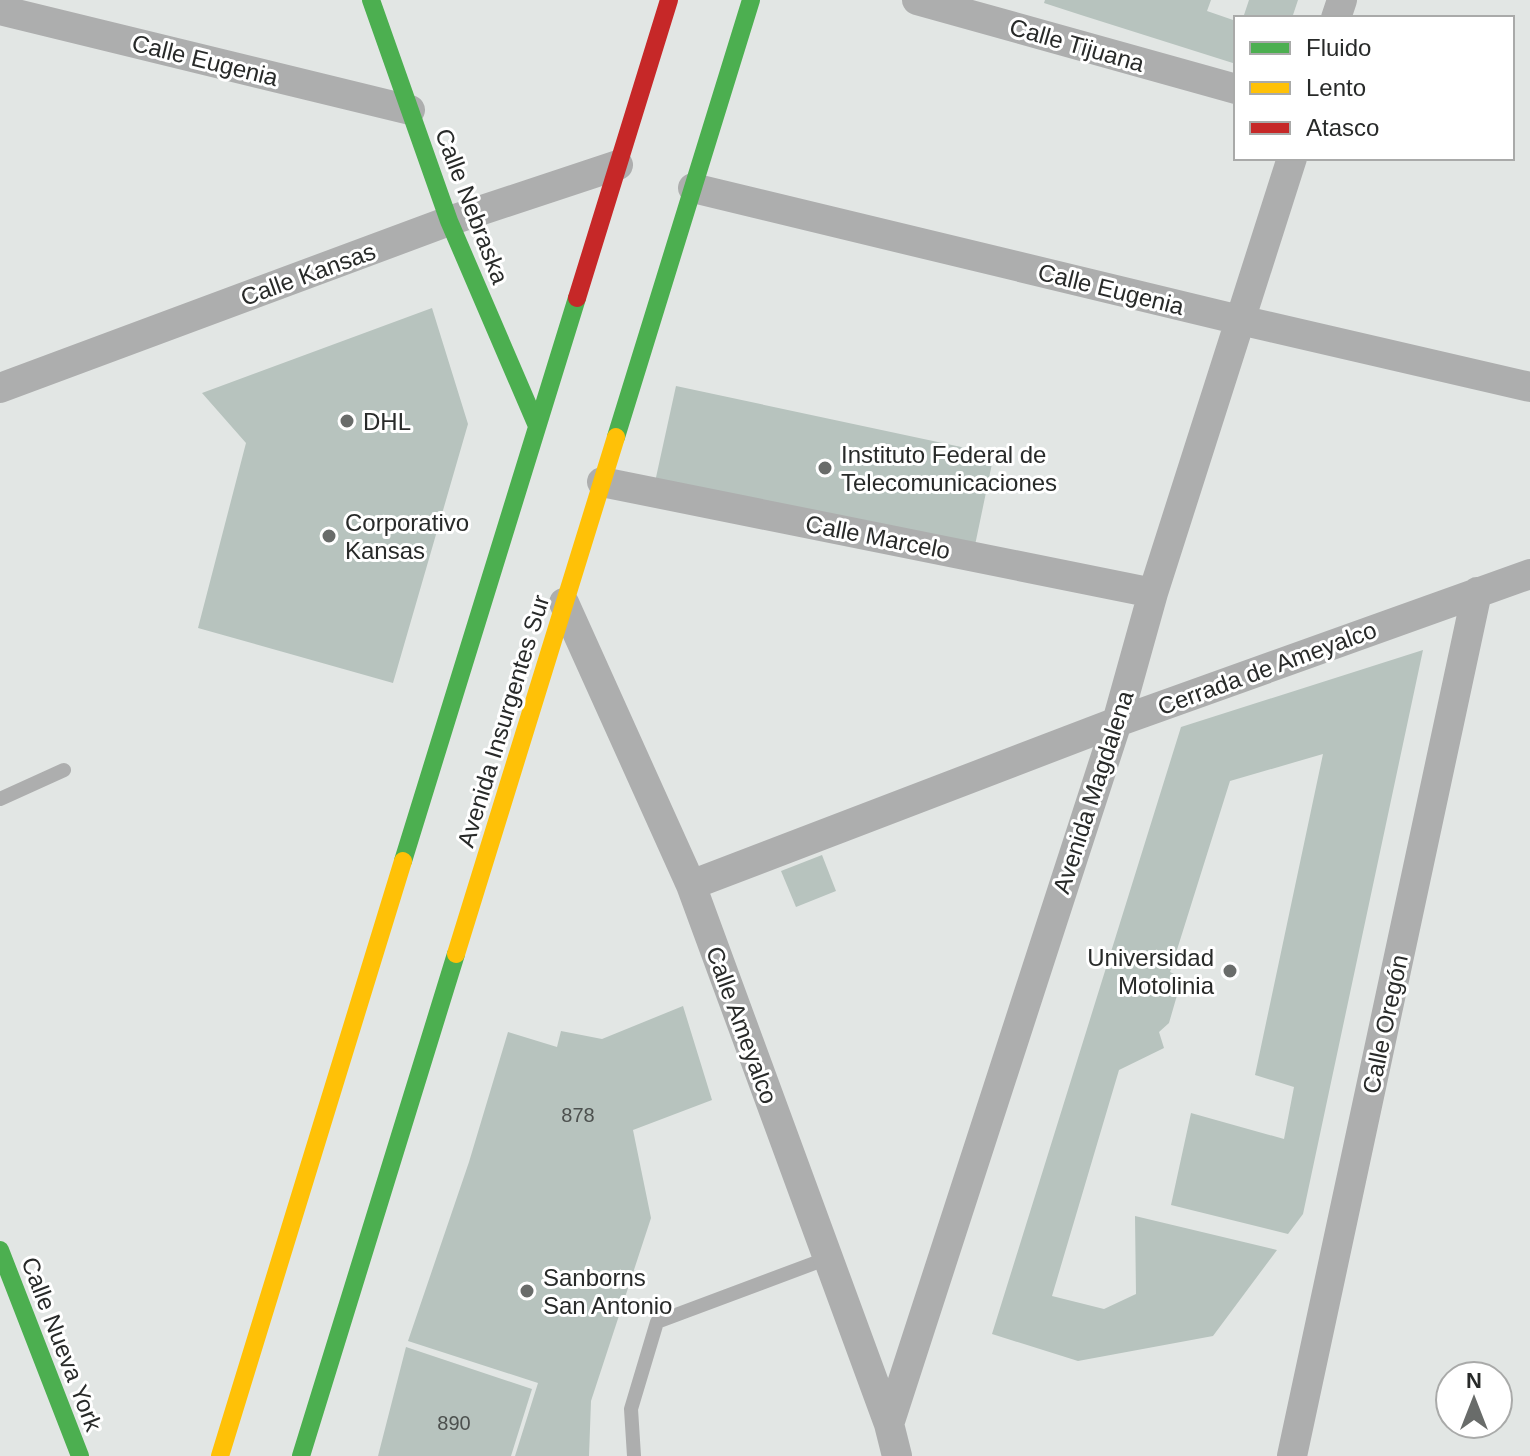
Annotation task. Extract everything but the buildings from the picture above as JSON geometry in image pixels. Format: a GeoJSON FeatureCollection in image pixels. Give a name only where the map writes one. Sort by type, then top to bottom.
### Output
{"type":"FeatureCollection","features":[{"type":"Feature","properties":{"kind":"main road","name":"Calle Nebraska"},"geometry":{"type":"LineString","coordinates":[[371,0],[449,221],[537,426]]}},
{"type":"Feature","properties":{"kind":"main road"},"geometry":{"type":"LineString","coordinates":[[220,1456],[669,0]]}},
{"type":"Feature","properties":{"kind":"main road","name":"Avenida Insurgentes Sur"},"geometry":{"type":"LineString","coordinates":[[301,1456],[751,0]]}},
{"type":"Feature","properties":{"kind":"main road","name":"Calle Nueva York"},"geometry":{"type":"LineString","coordinates":[[0,1250],[80,1456]]}},
{"type":"Feature","properties":{"kind":"street","name":"Calle Tijuana"},"geometry":{"type":"LineString","coordinates":[[917,0],[1234,88]]}},
{"type":"Feature","properties":{"kind":"street","name":"Calle Eugenia"},"geometry":{"type":"LineString","coordinates":[[0,10],[410,110]]}},
{"type":"Feature","properties":{"kind":"street","name":"Avenida Magdalena"},"geometry":{"type":"LineString","coordinates":[[889,1424],[1117,722],[1153,593],[1291,160]]}},
{"type":"Feature","properties":{"kind":"street","name":"Calle Kansas"},"geometry":{"type":"LineString","coordinates":[[0,388],[449,221],[618,165]]}},
{"type":"Feature","properties":{"kind":"street","name":"Calle Eugenia"},"geometry":{"type":"LineString","coordinates":[[693,188],[1530,387]]}},
{"type":"Feature","properties":{"kind":"street","name":"Calle Marcelo"},"geometry":{"type":"LineString","coordinates":[[602,482],[1153,593]]}},
{"type":"Feature","properties":{"kind":"street","name":"Cerrada de Ameyalco"},"geometry":{"type":"LineString","coordinates":[[691,885],[1117,722],[1530,574]]}},
{"type":"Feature","properties":{"kind":"street","name":"Calle Oregón"},"geometry":{"type":"LineString","coordinates":[[1292,1456],[1477,592]]}},
{"type":"Feature","properties":{"kind":"street","name":"Calle Ameyalco"},"geometry":{"type":"LineString","coordinates":[[564,603],[691,885],[889,1424],[897,1456]]}},
{"type":"Feature","properties":{"kind":"lane"},"geometry":{"type":"LineString","coordinates":[[0,799],[64,770]]}},
{"type":"Feature","properties":{"kind":"lane"},"geometry":{"type":"LineString","coordinates":[[634,1456],[631,1409],[657,1322],[828,1258]]}},
{"type":"Feature","properties":{"kind":"traffic: fast"},"geometry":{"type":"LineString","coordinates":[[371,0],[449,221],[537,426]]}},
{"type":"Feature","properties":{"kind":"traffic: fast"},"geometry":{"type":"LineString","coordinates":[[616,437],[751,0]]}},
{"type":"Feature","properties":{"kind":"traffic: fast"},"geometry":{"type":"LineString","coordinates":[[403,861],[577,298]]}},
{"type":"Feature","properties":{"kind":"traffic: fast"},"geometry":{"type":"LineString","coordinates":[[301,1456],[456,954]]}},
{"type":"Feature","properties":{"kind":"traffic: fast"},"geometry":{"type":"LineString","coordinates":[[0,1250],[80,1456]]}},
{"type":"Feature","properties":{"kind":"traffic: slow"},"geometry":{"type":"LineString","coordinates":[[456,954],[616,437]]}},
{"type":"Feature","properties":{"kind":"traffic: slow"},"geometry":{"type":"LineString","coordinates":[[220,1456],[403,861]]}},
{"type":"Feature","properties":{"kind":"traffic: jam"},"geometry":{"type":"LineString","coordinates":[[577,298],[669,0]]}},
{"type":"Feature","properties":{"kind":"place","name":"DHL"},"geometry":{"type":"Point","coordinates":[347,421]}},
{"type":"Feature","properties":{"kind":"place","name":"Instituto Federal de Telecomunicaciones"},"geometry":{"type":"Point","coordinates":[825,468]}},
{"type":"Feature","properties":{"kind":"place","name":"Corporativo Kansas"},"geometry":{"type":"Point","coordinates":[329,536]}},
{"type":"Feature","properties":{"kind":"place","name":"Universidad Motolinia"},"geometry":{"type":"Point","coordinates":[1230,971]}},
{"type":"Feature","properties":{"kind":"place","name":"Sanborns San Antonio"},"geometry":{"type":"Point","coordinates":[527,1291]}}]}
